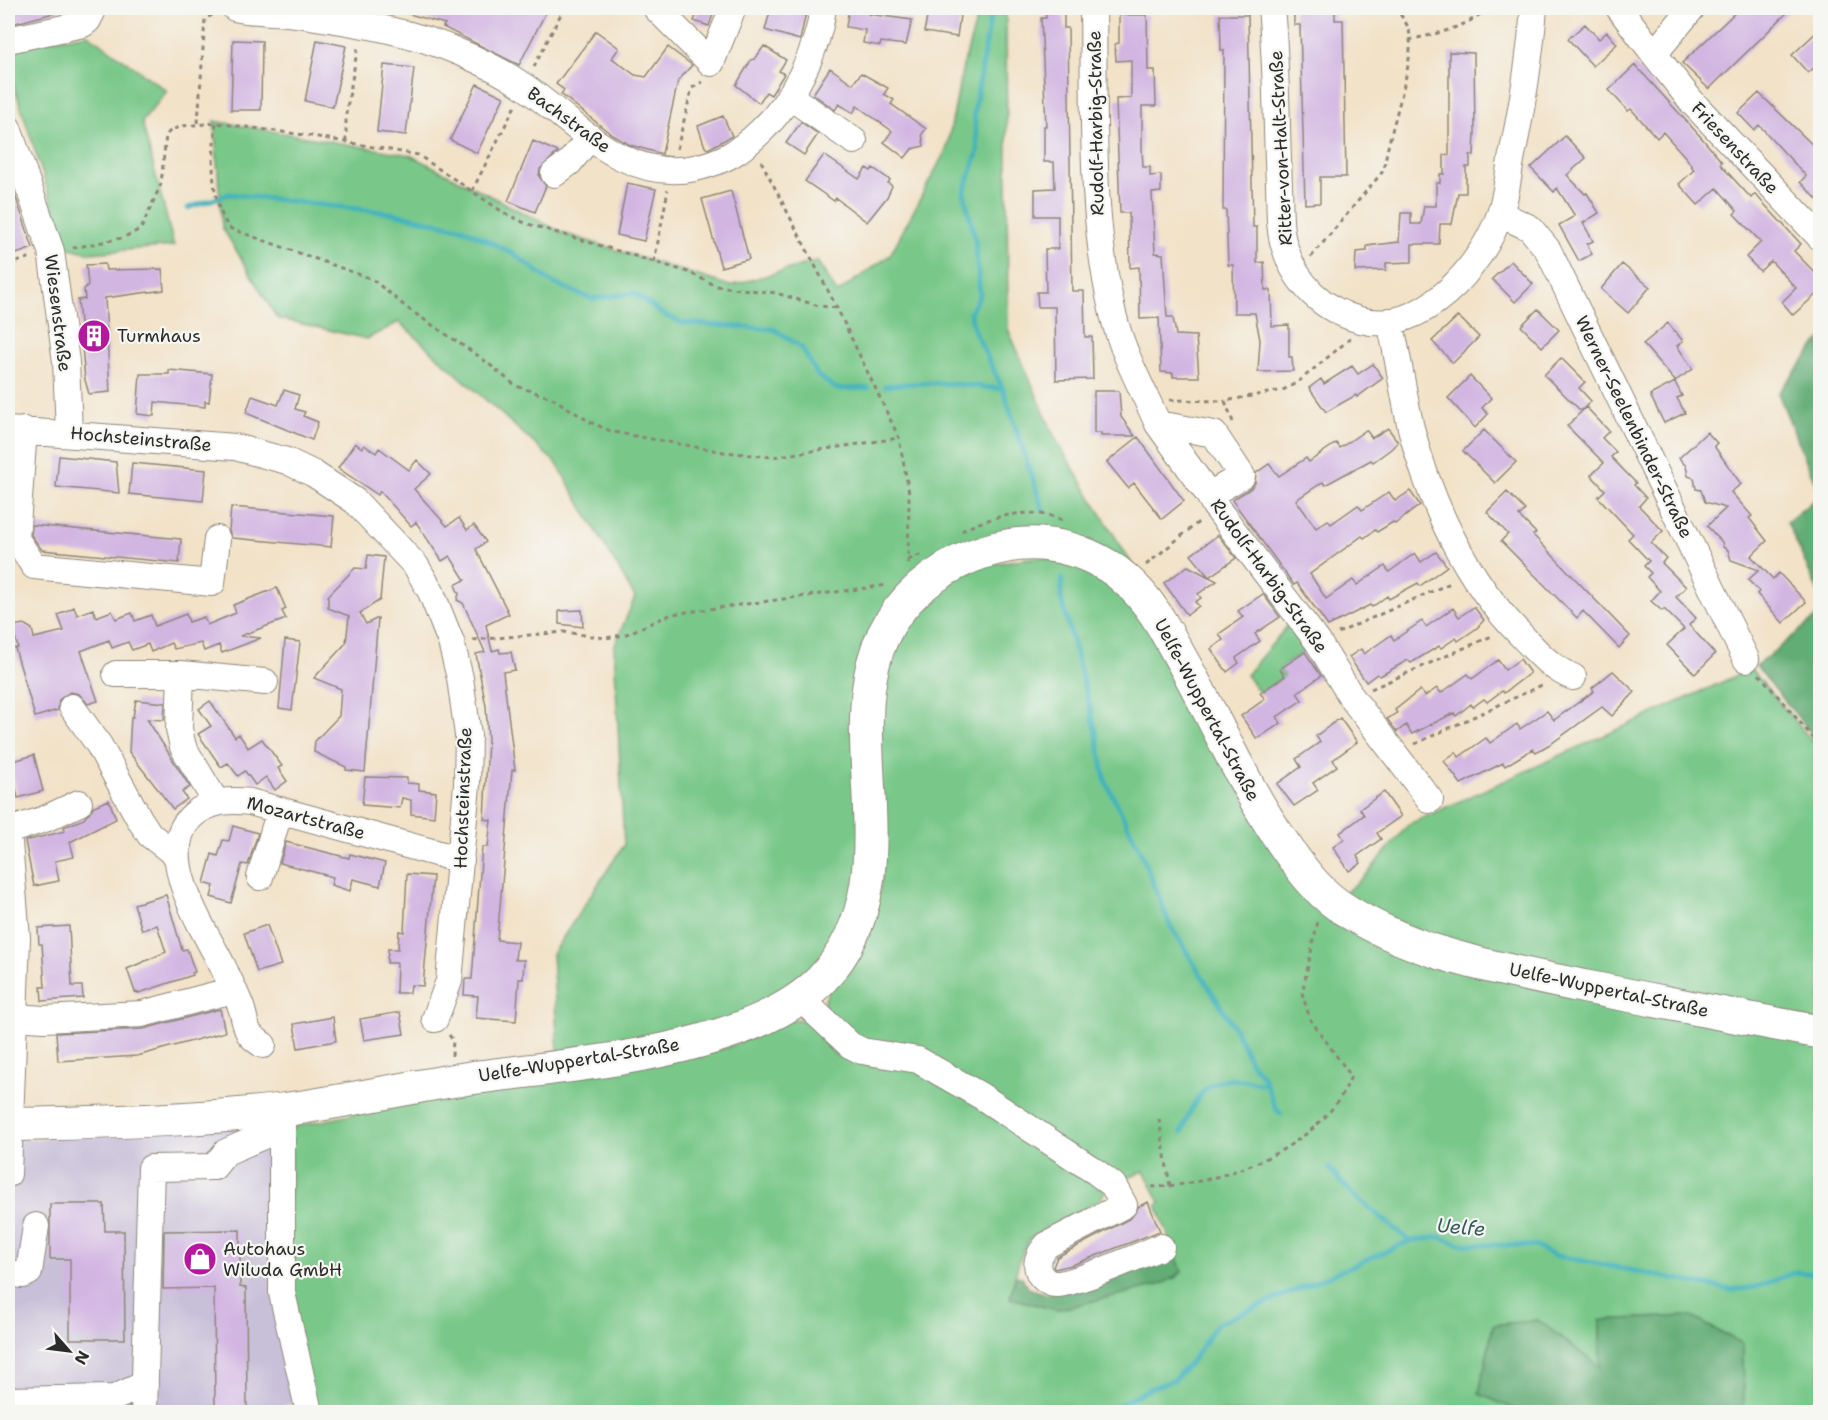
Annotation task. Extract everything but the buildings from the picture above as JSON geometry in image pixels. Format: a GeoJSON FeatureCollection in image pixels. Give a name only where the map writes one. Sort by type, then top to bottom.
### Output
{"type":"FeatureCollection","features":[{"type":"Feature","properties":{"kind":"main road","name":"Uelfe-Wuppertal-Straße"},"geometry":{"type":"LineString","coordinates":[[9,1125],[281,1114],[440,1083],[639,1054],[744,1028],[775,1015],[801,999],[827,974],[843,951],[858,916],[867,885],[871,850],[866,695],[869,673],[881,639],[902,603],[933,577],[974,556],[1012,545],[1049,545],[1080,553],[1117,571],[1137,590],[1154,612],[1180,656],[1264,816],[1299,866],[1328,897],[1385,930],[1439,953],[1554,980],[1821,1032]]}},
{"type":"Feature","properties":{"kind":"street"},"geometry":{"type":"LineString","coordinates":[[8,40],[83,24],[88,20],[93,8]]}},
{"type":"Feature","properties":{"kind":"street","name":"Bachstraße"},"geometry":{"type":"LineString","coordinates":[[235,8],[312,16],[392,31],[461,52],[574,116],[590,138],[627,161],[647,168],[673,171],[723,160],[738,153],[752,140],[789,96],[814,40],[823,8]]}},
{"type":"Feature","properties":{"kind":"street"},"geometry":{"type":"LineString","coordinates":[[656,8],[707,72],[733,8]]}},
{"type":"Feature","properties":{"kind":"street","name":"Rudolf-Harbig-Straße"},"geometry":{"type":"LineString","coordinates":[[1093,8],[1097,215],[1104,269],[1114,316],[1146,398],[1158,424],[1214,434],[1242,476],[1206,506],[1318,642],[1353,698],[1430,800]]}},
{"type":"Feature","properties":{"kind":"street","name":"Ritter-von-Halt-Straße"},"geometry":{"type":"LineString","coordinates":[[1271,8],[1276,61],[1281,221],[1284,246],[1297,274],[1307,290],[1317,299],[1333,309],[1379,321]]}},
{"type":"Feature","properties":{"kind":"street"},"geometry":{"type":"LineString","coordinates":[[1534,8],[1524,97],[1500,214],[1475,260],[1456,284],[1430,306],[1410,316],[1379,321],[1430,486],[1471,574],[1512,627],[1542,657],[1570,676]]}},
{"type":"Feature","properties":{"kind":"street","name":"Friesenstraße"},"geometry":{"type":"LineString","coordinates":[[1619,8],[1692,102],[1821,237]]}},
{"type":"Feature","properties":{"kind":"street"},"geometry":{"type":"LineString","coordinates":[[1654,54],[1692,8]]}},
{"type":"Feature","properties":{"kind":"street"},"geometry":{"type":"LineString","coordinates":[[789,96],[854,141]]}},
{"type":"Feature","properties":{"kind":"street","name":"Wiesenstraße"},"geometry":{"type":"LineString","coordinates":[[8,128],[51,251],[66,362],[69,432]]}},
{"type":"Feature","properties":{"kind":"street"},"geometry":{"type":"LineString","coordinates":[[554,174],[570,162],[590,138]]}},
{"type":"Feature","properties":{"kind":"street","name":"Werner-Seelenbinder-Straße"},"geometry":{"type":"LineString","coordinates":[[1500,214],[1530,228],[1548,250],[1746,659]]}},
{"type":"Feature","properties":{"kind":"street"},"geometry":{"type":"LineString","coordinates":[[1158,424],[1206,506]]}},
{"type":"Feature","properties":{"kind":"street"},"geometry":{"type":"LineString","coordinates":[[16,430],[16,539],[34,566],[212,583],[217,539]]}},
{"type":"Feature","properties":{"kind":"street","name":"Hochsteinstraße"},"geometry":{"type":"LineString","coordinates":[[16,430],[69,432],[235,447],[287,461],[314,474],[355,501],[411,560],[431,592],[451,642],[462,687],[468,735],[461,860],[449,981],[435,1019]]}},
{"type":"Feature","properties":{"kind":"street"},"geometry":{"type":"LineString","coordinates":[[116,674],[182,674],[265,682]]}},
{"type":"Feature","properties":{"kind":"street"},"geometry":{"type":"LineString","coordinates":[[182,674],[179,729],[183,747],[216,802],[197,811],[186,823],[176,855],[185,889],[233,990],[250,1034],[263,1045]]}},
{"type":"Feature","properties":{"kind":"street"},"geometry":{"type":"LineString","coordinates":[[72,707],[99,745],[150,835],[176,855]]}},
{"type":"Feature","properties":{"kind":"street","name":"Mozartstraße"},"geometry":{"type":"LineString","coordinates":[[216,802],[241,800],[461,860]]}},
{"type":"Feature","properties":{"kind":"street"},"geometry":{"type":"LineString","coordinates":[[8,1174],[15,1017],[16,913],[8,831],[45,819],[79,803]]}},
{"type":"Feature","properties":{"kind":"street"},"geometry":{"type":"LineString","coordinates":[[260,877],[280,810]]}},
{"type":"Feature","properties":{"kind":"street"},"geometry":{"type":"LineString","coordinates":[[15,1017],[44,1019],[142,1014],[233,990]]}},
{"type":"Feature","properties":{"kind":"street"},"geometry":{"type":"LineString","coordinates":[[801,999],[850,1045],[862,1051],[905,1056],[918,1060],[990,1102],[1113,1185],[1138,1196]]}},
{"type":"Feature","properties":{"kind":"street"},"geometry":{"type":"LineString","coordinates":[[144,1413],[151,1168],[214,1167],[226,1152],[264,1136],[281,1114]]}},
{"type":"Feature","properties":{"kind":"street"},"geometry":{"type":"LineString","coordinates":[[281,1114],[282,1293],[309,1413]]}},
{"type":"Feature","properties":{"kind":"street"},"geometry":{"type":"LineString","coordinates":[[1138,1196],[1047,1245],[1039,1255],[1038,1270],[1044,1280],[1052,1284],[1070,1281],[1161,1247]]}},
{"type":"Feature","properties":{"kind":"street"},"geometry":{"type":"LineString","coordinates":[[8,1273],[23,1275],[29,1272],[36,1226]]}},
{"type":"Feature","properties":{"kind":"street"},"geometry":{"type":"LineString","coordinates":[[8,1400],[114,1398],[145,1384]]}},
{"type":"Feature","properties":{"kind":"path"},"geometry":{"type":"LineString","coordinates":[[537,60],[564,8]]}},
{"type":"Feature","properties":{"kind":"path"},"geometry":{"type":"LineString","coordinates":[[1297,274],[1384,170],[1388,142],[1410,57],[1409,29],[1396,8]]}},
{"type":"Feature","properties":{"kind":"path"},"geometry":{"type":"LineString","coordinates":[[1409,40],[1445,31],[1480,15],[1486,8]]}},
{"type":"Feature","properties":{"kind":"path"},"geometry":{"type":"LineString","coordinates":[[198,123],[205,19]]}},
{"type":"Feature","properties":{"kind":"path"},"geometry":{"type":"LineString","coordinates":[[346,142],[346,114],[357,50]]}},
{"type":"Feature","properties":{"kind":"path"},"geometry":{"type":"LineString","coordinates":[[679,137],[692,88],[707,72]]}},
{"type":"Feature","properties":{"kind":"path"},"geometry":{"type":"LineString","coordinates":[[472,191],[513,108]]}},
{"type":"Feature","properties":{"kind":"path"},"geometry":{"type":"LineString","coordinates":[[51,251],[122,238],[141,229],[161,184],[166,135],[171,130],[198,123],[216,123],[418,155],[506,214],[525,223],[688,272],[716,286],[776,293],[819,306],[837,308]]}},
{"type":"Feature","properties":{"kind":"path"},"geometry":{"type":"LineString","coordinates":[[216,123],[213,148],[215,193],[217,204],[229,228],[372,279],[407,308],[480,357],[516,386],[552,398],[590,422],[613,432],[724,452],[772,458],[899,438]]}},
{"type":"Feature","properties":{"kind":"path"},"geometry":{"type":"LineString","coordinates":[[752,140],[837,308],[899,438],[909,493],[908,572]]}},
{"type":"Feature","properties":{"kind":"path"},"geometry":{"type":"LineString","coordinates":[[654,262],[667,195]]}},
{"type":"Feature","properties":{"kind":"path"},"geometry":{"type":"LineString","coordinates":[[1146,398],[1213,403],[1283,390],[1298,382],[1350,340],[1379,321]]}},
{"type":"Feature","properties":{"kind":"path"},"geometry":{"type":"LineString","coordinates":[[1225,401],[1234,424]]}},
{"type":"Feature","properties":{"kind":"path"},"geometry":{"type":"LineString","coordinates":[[1167,548],[1206,506]]}},
{"type":"Feature","properties":{"kind":"path"},"geometry":{"type":"LineString","coordinates":[[1034,513],[1054,516]]}},
{"type":"Feature","properties":{"kind":"path"},"geometry":{"type":"LineString","coordinates":[[1318,642],[1471,574]]}},
{"type":"Feature","properties":{"kind":"path"},"geometry":{"type":"LineString","coordinates":[[451,642],[564,632],[605,638],[624,635],[672,614],[898,584]]}},
{"type":"Feature","properties":{"kind":"path"},"geometry":{"type":"LineString","coordinates":[[1353,698],[1512,627]]}},
{"type":"Feature","properties":{"kind":"path"},"geometry":{"type":"LineString","coordinates":[[1746,659],[1821,746]]}},
{"type":"Feature","properties":{"kind":"path"},"geometry":{"type":"LineString","coordinates":[[1395,753],[1570,676]]}},
{"type":"Feature","properties":{"kind":"path"},"geometry":{"type":"LineString","coordinates":[[1138,1196],[1170,1186],[1200,1183],[1252,1165],[1300,1136],[1322,1119],[1344,1095],[1350,1076],[1310,1019],[1302,993],[1321,910],[1328,897]]}},
{"type":"Feature","properties":{"kind":"path"},"geometry":{"type":"LineString","coordinates":[[452,1055],[453,1040]]}},
{"type":"Feature","properties":{"kind":"path"},"geometry":{"type":"LineString","coordinates":[[1159,1119],[1170,1186]]}},
{"type":"Feature","properties":{"kind":"shaded area"},"geometry":{"type":"Polygon","coordinates":[[[263,1123],[278,1139],[302,1402],[264,1409],[263,1412],[65,1412],[65,1407],[8,1406],[8,1141],[263,1123]]]}},
{"type":"Feature","properties":{"kind":"green space"},"geometry":{"type":"Polygon","coordinates":[[[980,8],[1006,8],[1008,329],[1056,440],[1138,574],[1039,538],[889,611],[861,881],[820,969],[745,1019],[558,1051],[552,954],[624,845],[614,647],[635,597],[557,464],[399,322],[367,339],[277,318],[222,227],[214,121],[410,155],[563,233],[730,286],[817,261],[837,293],[890,255],[947,148],[963,66],[980,8]]]}},
{"type":"Feature","properties":{"kind":"green space"},"geometry":{"type":"Polygon","coordinates":[[[88,34],[167,91],[142,122],[174,246],[89,253],[66,247],[8,67],[8,47],[88,34]]]}},
{"type":"Feature","properties":{"kind":"green space"},"geometry":{"type":"Polygon","coordinates":[[[1820,340],[1820,495],[1778,393],[1820,340]]]}},
{"type":"Feature","properties":{"kind":"green space"},"geometry":{"type":"Polygon","coordinates":[[[1820,495],[1820,596],[1787,522],[1820,495]]]}},
{"type":"Feature","properties":{"kind":"green space"},"geometry":{"type":"Polygon","coordinates":[[[1037,557],[1079,565],[1106,576],[1129,591],[1139,601],[1163,636],[1236,783],[1270,840],[1309,888],[1330,906],[1358,924],[1417,952],[1480,971],[1820,1038],[1820,1412],[1744,1412],[1743,1344],[1690,1316],[1600,1320],[1600,1367],[1538,1320],[1493,1325],[1479,1394],[1522,1412],[314,1412],[286,1283],[292,1127],[444,1096],[554,1081],[726,1048],[794,1019],[810,1021],[834,1045],[866,1062],[918,1067],[1107,1188],[1100,1200],[1034,1235],[1024,1249],[1010,1298],[1057,1310],[1170,1274],[1174,1279],[1182,1272],[1157,1206],[1160,1202],[1144,1171],[1120,1182],[922,1054],[873,1049],[846,1034],[823,1008],[828,993],[847,970],[861,944],[879,892],[884,836],[878,760],[878,716],[883,677],[897,640],[923,604],[950,580],[986,565],[1037,557]]]}},
{"type":"Feature","properties":{"kind":"green space"},"geometry":{"type":"Polygon","coordinates":[[[1820,614],[1820,750],[1813,741],[1815,738],[1756,666],[1820,614]]]}},
{"type":"Feature","properties":{"kind":"green space"},"geometry":{"type":"Polygon","coordinates":[[[1290,623],[1308,649],[1280,669],[1285,676],[1260,693],[1246,675],[1290,623]]]}},
{"type":"Feature","properties":{"kind":"green space"},"geometry":{"type":"Polygon","coordinates":[[[1751,669],[1820,750],[1820,1023],[1480,957],[1340,897],[1366,875],[1409,824],[1751,669]]]}},
{"type":"Feature","properties":{"kind":"green space"},"geometry":{"type":"Polygon","coordinates":[[[1160,1255],[1177,1258],[1182,1272],[1163,1284],[1057,1310],[1010,1298],[1016,1276],[1022,1277],[1028,1288],[1047,1294],[1160,1255]]]}},
{"type":"Feature","properties":{"kind":"green space"},"geometry":{"type":"Polygon","coordinates":[[[1690,1316],[1743,1344],[1744,1412],[1522,1412],[1479,1394],[1493,1325],[1538,1320],[1600,1367],[1600,1320],[1690,1316]]]}},
{"type":"Feature","properties":{"kind":"waterway"},"geometry":{"type":"LineString","coordinates":[[992,8],[974,113],[978,151],[964,193],[975,239],[980,295],[970,313],[975,332],[1003,389]]}},
{"type":"Feature","properties":{"kind":"waterway"},"geometry":{"type":"LineString","coordinates":[[188,208],[229,194],[392,213],[464,229],[514,254],[553,283],[592,299],[634,293],[662,314],[682,323],[774,329],[801,347],[818,376],[837,389],[868,388]]}},
{"type":"Feature","properties":{"kind":"waterway"},"geometry":{"type":"LineString","coordinates":[[885,386],[931,383],[1003,389],[1043,510]]}},
{"type":"Feature","properties":{"kind":"waterway"},"geometry":{"type":"LineString","coordinates":[[1062,579],[1061,598],[1096,730],[1105,780],[1140,850],[1170,925],[1235,1029],[1251,1063],[1263,1076],[1276,1109],[1281,1114]]}},
{"type":"Feature","properties":{"kind":"waterway"},"geometry":{"type":"LineString","coordinates":[[1182,1132],[1195,1103],[1210,1086],[1232,1079],[1264,1084]]}},
{"type":"Feature","properties":{"kind":"waterway"},"geometry":{"type":"LineString","coordinates":[[1329,1168],[1352,1194],[1410,1241]]}},
{"type":"Feature","properties":{"kind":"waterway","name":"Uelfe"},"geometry":{"type":"LineString","coordinates":[[1106,1412],[1151,1388],[1174,1380],[1194,1358],[1217,1324],[1410,1241],[1440,1237],[1459,1244],[1535,1246],[1553,1255],[1732,1290],[1756,1287],[1796,1272],[1820,1274]]}},
{"type":"Feature","properties":{"kind":"place","name":"Turmhaus"},"geometry":{"type":"Point","coordinates":[94,336]}},
{"type":"Feature","properties":{"kind":"place","name":"Autohaus Wiluda GmbH"},"geometry":{"type":"Point","coordinates":[200,1259]}}]}
